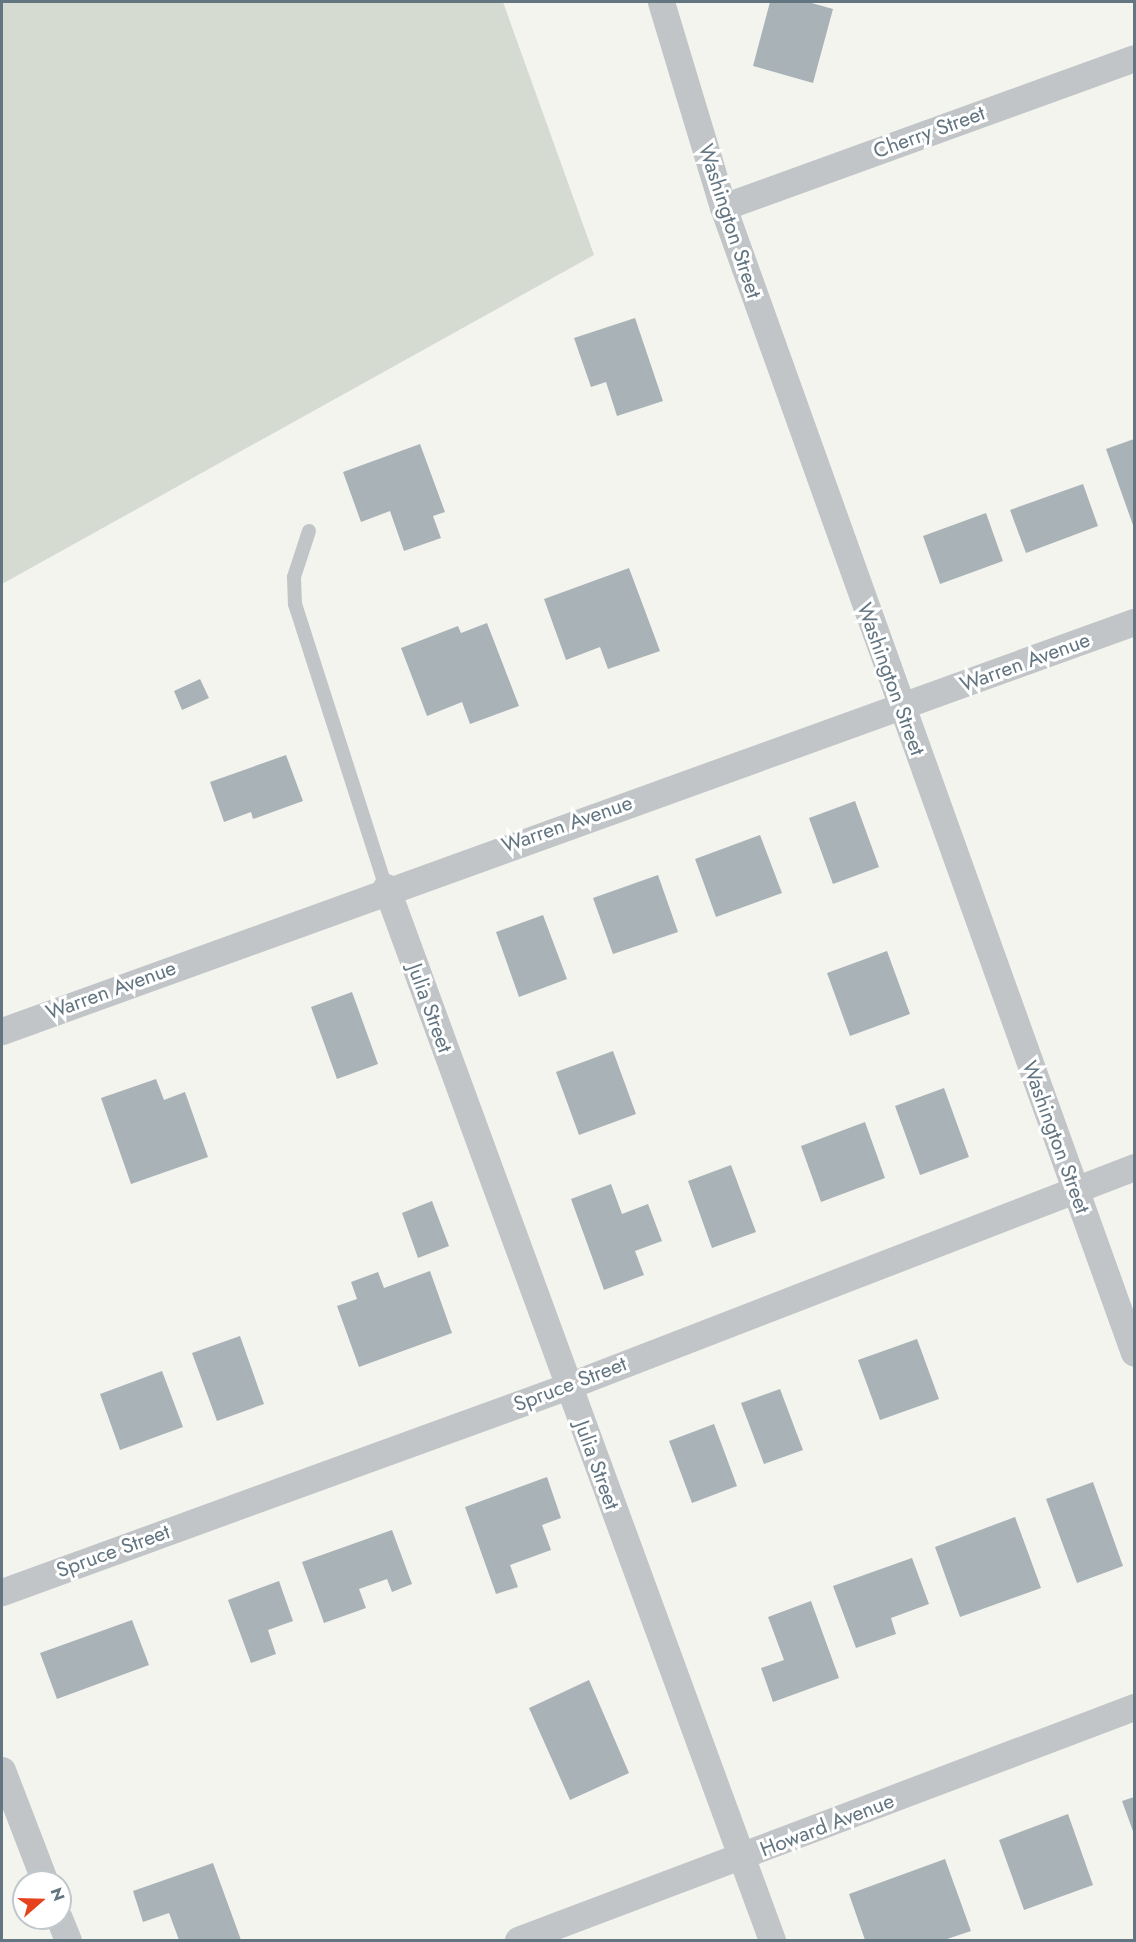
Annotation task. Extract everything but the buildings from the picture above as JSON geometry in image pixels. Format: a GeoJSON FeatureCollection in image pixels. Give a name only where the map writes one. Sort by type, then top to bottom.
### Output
{"type":"FeatureCollection","features":[{"type":"Feature","properties":{"kind":"street","name":"Washington Street"},"geometry":{"type":"LineString","coordinates":[[661,2],[723,207],[1134,1353]]}},
{"type":"Feature","properties":{"kind":"street","name":"Cherry Street"},"geometry":{"type":"LineString","coordinates":[[723,207],[1134,58]]}},
{"type":"Feature","properties":{"kind":"street","name":"Warren Avenue"},"geometry":{"type":"LineString","coordinates":[[2,1031],[386,888],[902,708],[1134,622]]}},
{"type":"Feature","properties":{"kind":"street","name":"Julia Street"},"geometry":{"type":"LineString","coordinates":[[386,888],[772,1941]]}},
{"type":"Feature","properties":{"kind":"street","name":"Spruce Street"},"geometry":{"type":"LineString","coordinates":[[2,1592],[568,1386],[1134,1167]]}},
{"type":"Feature","properties":{"kind":"street","name":"Howard Avenue"},"geometry":{"type":"LineString","coordinates":[[518,1941],[1134,1707]]}},
{"type":"Feature","properties":{"kind":"street"},"geometry":{"type":"LineString","coordinates":[[2,1770],[40,1870]]}},
{"type":"Feature","properties":{"kind":"lane"},"geometry":{"type":"LineString","coordinates":[[309,531],[294,577],[295,604],[386,888]]}},
{"type":"Feature","properties":{"kind":"shaded area"},"geometry":{"type":"Polygon","coordinates":[[[2,2],[503,2],[594,255],[2,584],[2,2]]]}}]}
